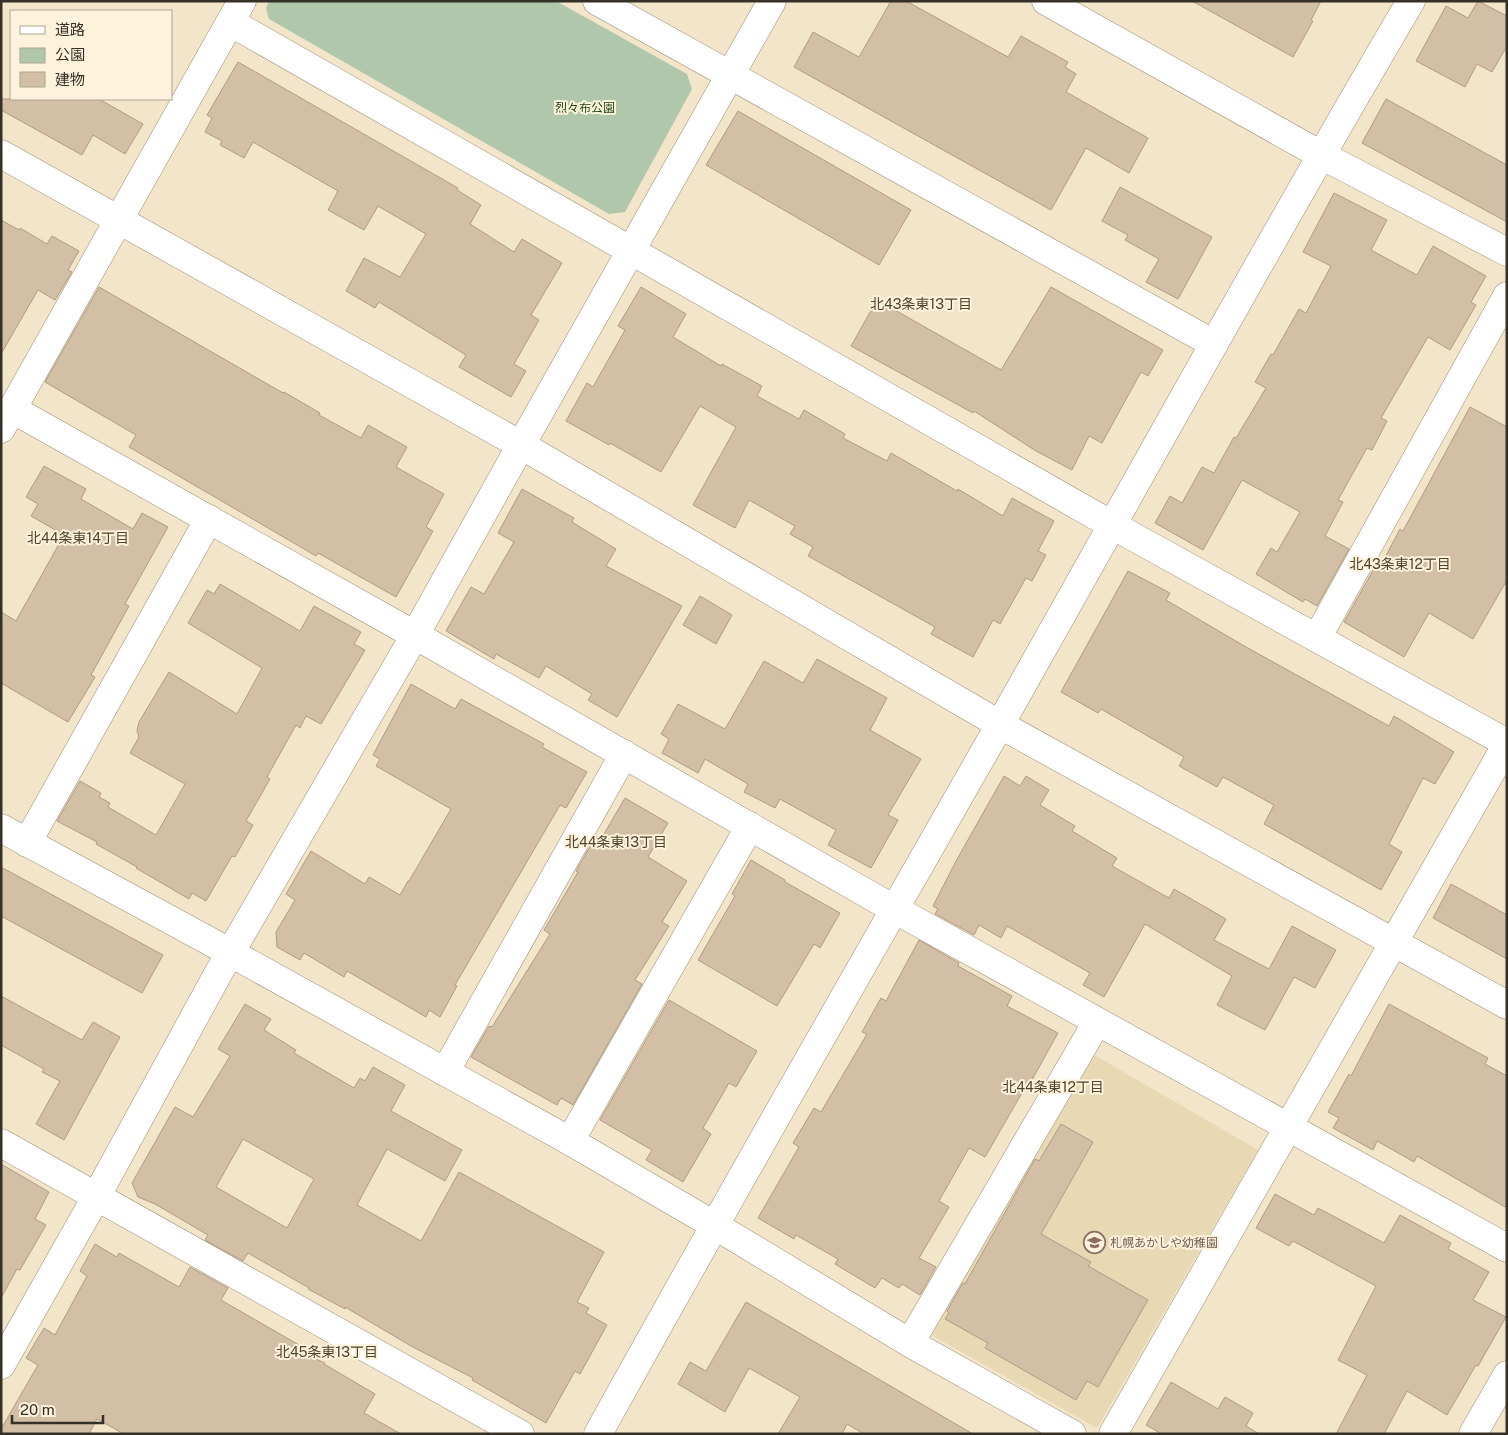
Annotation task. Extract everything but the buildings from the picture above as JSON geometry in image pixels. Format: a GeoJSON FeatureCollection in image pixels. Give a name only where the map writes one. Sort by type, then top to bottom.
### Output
{"type":"FeatureCollection","features":[{"type":"Feature","properties":{"kind":"street"},"geometry":{"type":"LineString","coordinates":[[597,1],[1214,344]]}},
{"type":"Feature","properties":{"kind":"street"},"geometry":{"type":"LineString","coordinates":[[1,1365],[97,1197],[231,953],[415,635],[772,1]]}},
{"type":"Feature","properties":{"kind":"street"},"geometry":{"type":"LineString","coordinates":[[1046,1],[1321,155],[1507,252]]}},
{"type":"Feature","properties":{"kind":"street"},"geometry":{"type":"LineString","coordinates":[[598,1434],[714,1225],[1000,724],[1321,155],[1411,1]]}},
{"type":"Feature","properties":{"kind":"street"},"geometry":{"type":"LineString","coordinates":[[1113,1434],[1288,1127],[1507,743],[1112,525],[631,250],[236,11],[7,419],[208,519],[894,909],[1097,1022],[1288,1127],[1507,1248]]}},
{"type":"Feature","properties":{"kind":"street"},"geometry":{"type":"LineString","coordinates":[[1,154],[521,445],[1000,724],[1507,1005]]}},
{"type":"Feature","properties":{"kind":"street"},"geometry":{"type":"LineString","coordinates":[[1318,638],[1507,296]]}},
{"type":"Feature","properties":{"kind":"street"},"geometry":{"type":"LineString","coordinates":[[26,843],[208,519]]}},
{"type":"Feature","properties":{"kind":"street"},"geometry":{"type":"LineString","coordinates":[[445,1072],[624,754]]}},
{"type":"Feature","properties":{"kind":"street"},"geometry":{"type":"LineString","coordinates":[[570,1142],[750,826]]}},
{"type":"Feature","properties":{"kind":"street"},"geometry":{"type":"LineString","coordinates":[[1,828],[231,953],[570,1142],[714,1225],[910,1343],[1072,1434]]}},
{"type":"Feature","properties":{"kind":"street"},"geometry":{"type":"LineString","coordinates":[[910,1343],[1097,1022]]}},
{"type":"Feature","properties":{"kind":"street"},"geometry":{"type":"LineString","coordinates":[[1,1143],[520,1434]]}},
{"type":"Feature","properties":{"kind":"street"},"geometry":{"type":"LineString","coordinates":[[1483,1430],[1507,1375]]}},
{"type":"Feature","properties":{"kind":"shaded area","name":"札幌あかしや幼稚園"},"geometry":{"type":"Polygon","coordinates":[[[1091,1053],[1258,1150],[1097,1428],[931,1335],[1091,1053]]]}},
{"type":"Feature","properties":{"kind":"green space","name":"烈々布公園"},"geometry":{"type":"Polygon","coordinates":[[[269,1],[556,1],[687,74],[692,89],[625,212],[609,214],[269,19],[266,8],[269,1]]]}},
{"type":"Feature","properties":{"kind":"place","name":"札幌あかしや幼稚園"},"geometry":{"type":"Point","coordinates":[1094,1243]}},
{"type":"Feature","properties":{"kind":"district","name":"北43条東13丁目"},"geometry":{"type":"Point","coordinates":[921,304]}},
{"type":"Feature","properties":{"kind":"district","name":"北44条東14丁目"},"geometry":{"type":"Point","coordinates":[78,538]}},
{"type":"Feature","properties":{"kind":"district","name":"北43条東12丁目"},"geometry":{"type":"Point","coordinates":[1400,564]}},
{"type":"Feature","properties":{"kind":"district","name":"北44条東13丁目"},"geometry":{"type":"Point","coordinates":[616,842]}},
{"type":"Feature","properties":{"kind":"district","name":"北44条東12丁目"},"geometry":{"type":"Point","coordinates":[1053,1087]}},
{"type":"Feature","properties":{"kind":"district","name":"北45条東13丁目"},"geometry":{"type":"Point","coordinates":[327,1352]}}]}
